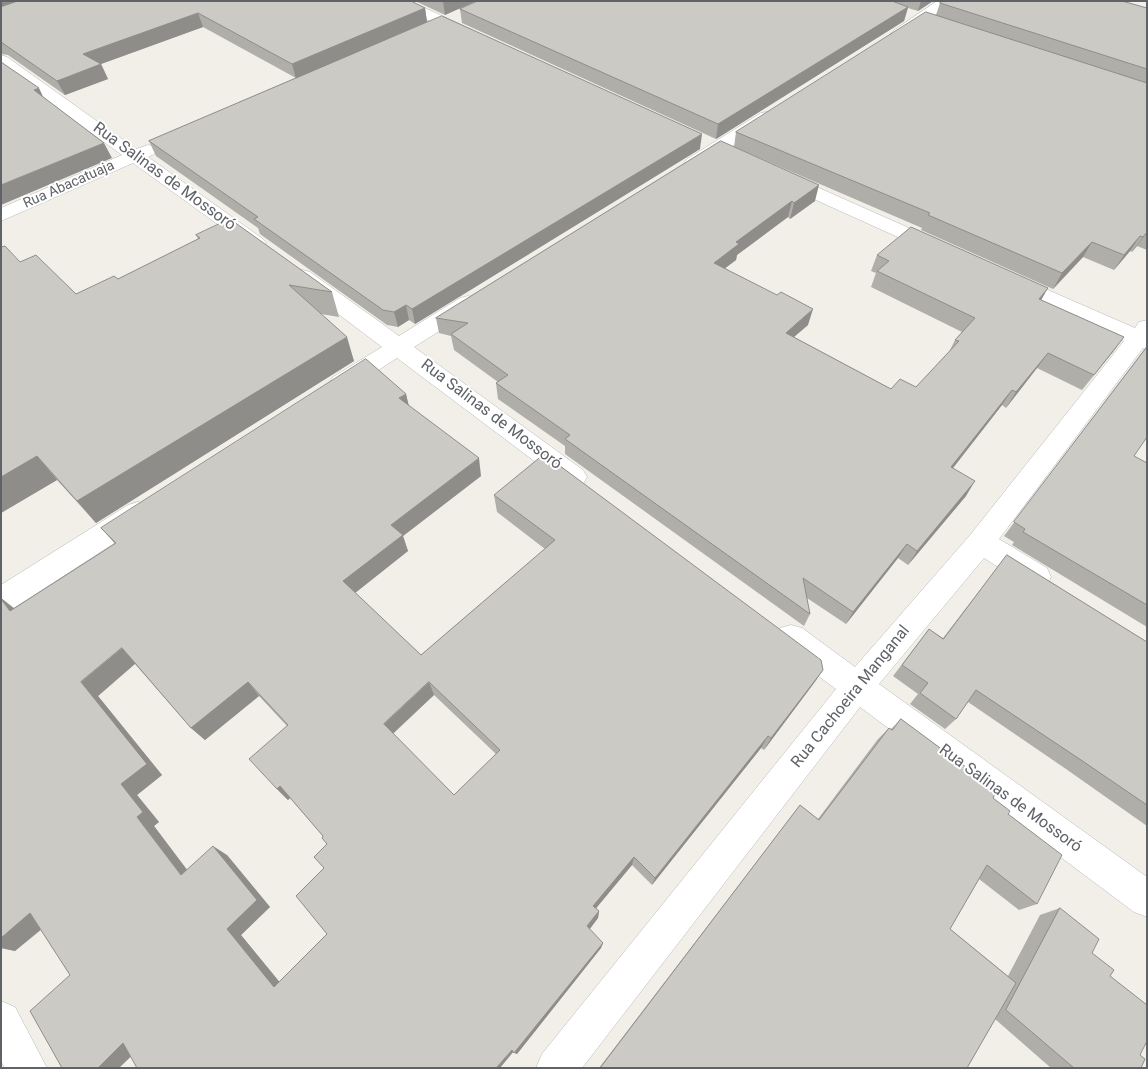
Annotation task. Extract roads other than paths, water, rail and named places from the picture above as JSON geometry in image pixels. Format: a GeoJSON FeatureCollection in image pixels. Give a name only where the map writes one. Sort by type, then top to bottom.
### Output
{"type":"FeatureCollection","features":[{"type":"Feature","properties":{"kind":"street"},"geometry":{"type":"LineString","coordinates":[[398,1],[452,18],[488,42]]}},
{"type":"Feature","properties":{"kind":"street"},"geometry":{"type":"LineString","coordinates":[[880,45],[947,1]]}},
{"type":"Feature","properties":{"kind":"street"},"geometry":{"type":"LineString","coordinates":[[425,30],[452,18]]}},
{"type":"Feature","properties":{"kind":"street","name":"Rua Salinas de Mossoró"},"geometry":{"type":"LineString","coordinates":[[1,60],[399,346],[596,493]]}},
{"type":"Feature","properties":{"kind":"street"},"geometry":{"type":"LineString","coordinates":[[676,174],[782,107]]}},
{"type":"Feature","properties":{"kind":"street","name":"Rua Abacatuaja"},"geometry":{"type":"LineString","coordinates":[[1,215],[162,144]]}},
{"type":"Feature","properties":{"kind":"street"},"geometry":{"type":"LineString","coordinates":[[771,173],[951,253]]}},
{"type":"Feature","properties":{"kind":"street"},"geometry":{"type":"LineString","coordinates":[[995,274],[1144,336]]}},
{"type":"Feature","properties":{"kind":"street"},"geometry":{"type":"LineString","coordinates":[[324,394],[482,294]]}},
{"type":"Feature","properties":{"kind":"street","name":"Rua Cachoeira Manganal"},"geometry":{"type":"LineString","coordinates":[[556,1068],[857,687],[981,542],[1144,336]]}},
{"type":"Feature","properties":{"kind":"street"},"geometry":{"type":"LineString","coordinates":[[1,600],[158,500]]}},
{"type":"Feature","properties":{"kind":"street"},"geometry":{"type":"LineString","coordinates":[[981,542],[1056,588]]}},
{"type":"Feature","properties":{"kind":"street","name":"Rua Salinas de Mossoró"},"geometry":{"type":"LineString","coordinates":[[770,623],[1147,899]]}},
{"type":"Feature","properties":{"kind":"street"},"geometry":{"type":"LineString","coordinates":[[3,1030],[27,1068]]}}]}
